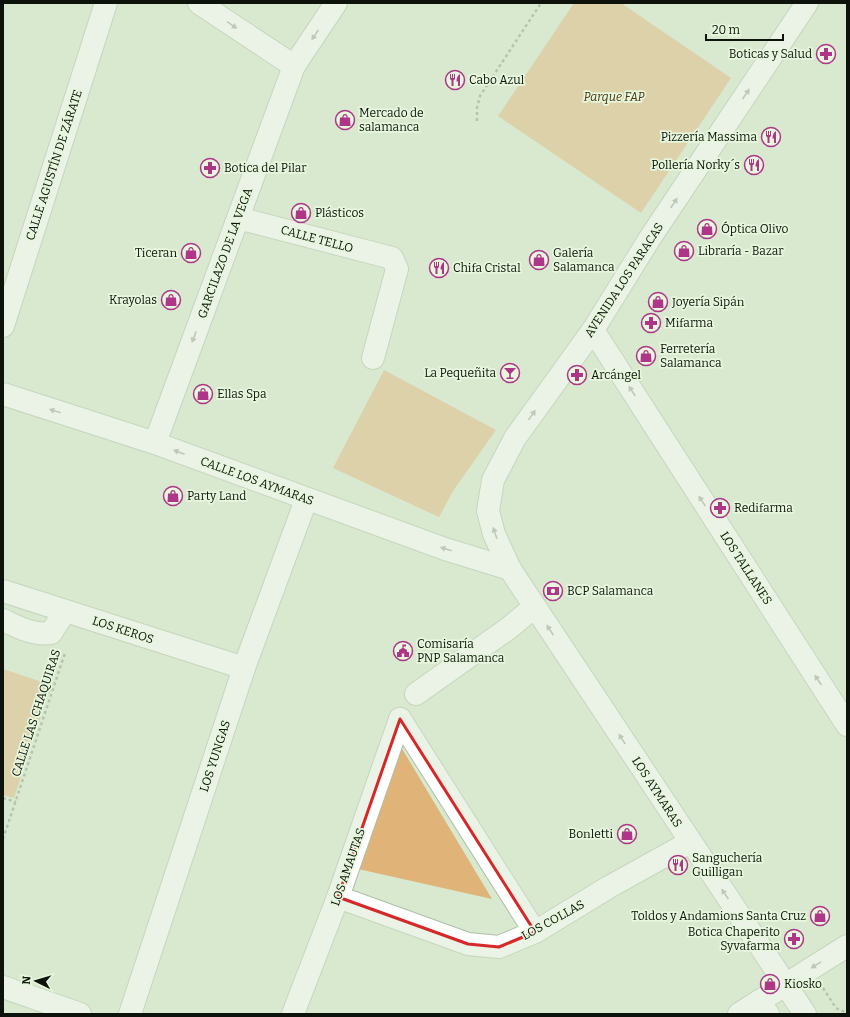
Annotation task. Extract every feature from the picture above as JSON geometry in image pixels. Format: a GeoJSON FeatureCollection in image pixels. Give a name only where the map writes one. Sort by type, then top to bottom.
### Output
{"type":"FeatureCollection","features":[{"type":"Feature","properties":{"kind":"street","name":"CALLE AGUSTÍN DE ZÁRATE"},"geometry":{"type":"LineString","coordinates":[[3,326],[106,3]]}},
{"type":"Feature","properties":{"kind":"street"},"geometry":{"type":"LineString","coordinates":[[199,3],[294,66]]}},
{"type":"Feature","properties":{"kind":"street","name":"GARCILAZO DE LA VEGA"},"geometry":{"type":"LineString","coordinates":[[155,443],[294,66],[336,3]]}},
{"type":"Feature","properties":{"kind":"street","name":"AVENIDA LOS PARACAS"},"geometry":{"type":"LineString","coordinates":[[510,569],[494,534],[488,511],[493,480],[515,438],[593,330],[650,238],[807,3]]}},
{"type":"Feature","properties":{"kind":"street","name":"CALLE TELLO"},"geometry":{"type":"LineString","coordinates":[[238,218],[392,258],[398,269],[373,358]]}},
{"type":"Feature","properties":{"kind":"street","name":"LOS TALLANES"},"geometry":{"type":"LineString","coordinates":[[593,330],[843,712]]}},
{"type":"Feature","properties":{"kind":"street","name":"CALLE LOS AYMARAS"},"geometry":{"type":"LineString","coordinates":[[3,394],[155,443],[306,500],[445,549],[510,569]]}},
{"type":"Feature","properties":{"kind":"street","name":"LOS YUNGAS"},"geometry":{"type":"LineString","coordinates":[[130,1014],[244,668],[306,500]]}},
{"type":"Feature","properties":{"kind":"street","name":"LOS AYMARAS"},"geometry":{"type":"LineString","coordinates":[[510,569],[805,1014]]}},
{"type":"Feature","properties":{"kind":"street","name":"LOS KEROS"},"geometry":{"type":"LineString","coordinates":[[3,591],[244,668]]}},
{"type":"Feature","properties":{"kind":"street"},"geometry":{"type":"LineString","coordinates":[[416,694],[510,628],[534,607]]}},
{"type":"Feature","properties":{"kind":"street"},"geometry":{"type":"LineString","coordinates":[[3,620],[30,632],[43,635],[51,633],[65,611]]}},
{"type":"Feature","properties":{"kind":"street","name":"LOS AMAUTAS"},"geometry":{"type":"LineString","coordinates":[[293,1014],[338,897],[400,719],[535,932]]}},
{"type":"Feature","properties":{"kind":"street","name":"LOS COLLAS"},"geometry":{"type":"LineString","coordinates":[[338,897],[468,944],[499,947],[535,932],[609,887],[690,842]]}},
{"type":"Feature","properties":{"kind":"street"},"geometry":{"type":"LineString","coordinates":[[739,1014],[764,1008],[785,985],[847,946]]}},
{"type":"Feature","properties":{"kind":"street"},"geometry":{"type":"LineString","coordinates":[[3,987],[80,1014]]}},
{"type":"Feature","properties":{"kind":"path"},"geometry":{"type":"LineString","coordinates":[[477,121],[477,108],[480,96],[542,3]]}},
{"type":"Feature","properties":{"kind":"path","name":"CALLE LAS CHAQUIRAS"},"geometry":{"type":"LineString","coordinates":[[3,839],[66,650]]}},
{"type":"Feature","properties":{"kind":"path"},"geometry":{"type":"LineString","coordinates":[[3,798],[16,802]]}},
{"type":"Feature","properties":{"kind":"path"},"geometry":{"type":"LineString","coordinates":[[810,969],[836,1008],[847,1013]]}},
{"type":"Feature","properties":{"kind":"highlighted area"},"geometry":{"type":"Polygon","coordinates":[[[400,719],[535,932],[499,947],[468,944],[338,897],[400,719]]]}},
{"type":"Feature","properties":{"kind":"green space","name":"Parque FAP"},"geometry":{"type":"Polygon","coordinates":[[[574,3],[621,3],[731,78],[641,213],[498,116],[574,3]]]}},
{"type":"Feature","properties":{"kind":"green space"},"geometry":{"type":"Polygon","coordinates":[[[384,370],[496,430],[453,491],[439,517],[333,468],[384,370]]]}},
{"type":"Feature","properties":{"kind":"green space"},"geometry":{"type":"Polygon","coordinates":[[[3,669],[51,685],[14,798],[3,795],[3,669]]]}},
{"type":"Feature","properties":{"kind":"green space"},"geometry":{"type":"Polygon","coordinates":[[[398,742],[492,899],[358,869],[398,742]]]}},
{"type":"Feature","properties":{"kind":"place","name":"Boticas y Salud"},"geometry":{"type":"Point","coordinates":[826,54]}},
{"type":"Feature","properties":{"kind":"place","name":"Cabo Azul"},"geometry":{"type":"Point","coordinates":[455,80]}},
{"type":"Feature","properties":{"kind":"place","name":"Mercado de salamanca"},"geometry":{"type":"Point","coordinates":[345,120]}},
{"type":"Feature","properties":{"kind":"place","name":"Pizzería Massima"},"geometry":{"type":"Point","coordinates":[771,137]}},
{"type":"Feature","properties":{"kind":"place","name":"Pollería Norky´s"},"geometry":{"type":"Point","coordinates":[754,165]}},
{"type":"Feature","properties":{"kind":"place","name":"Botica del Pilar"},"geometry":{"type":"Point","coordinates":[210,168]}},
{"type":"Feature","properties":{"kind":"place","name":"Plásticos"},"geometry":{"type":"Point","coordinates":[301,213]}},
{"type":"Feature","properties":{"kind":"place","name":"Óptica Olivo"},"geometry":{"type":"Point","coordinates":[707,229]}},
{"type":"Feature","properties":{"kind":"place","name":"Libraría - Bazar"},"geometry":{"type":"Point","coordinates":[684,251]}},
{"type":"Feature","properties":{"kind":"place","name":"Ticeran"},"geometry":{"type":"Point","coordinates":[191,253]}},
{"type":"Feature","properties":{"kind":"place","name":"Galería Salamanca"},"geometry":{"type":"Point","coordinates":[539,260]}},
{"type":"Feature","properties":{"kind":"place","name":"Chifa Cristal"},"geometry":{"type":"Point","coordinates":[439,268]}},
{"type":"Feature","properties":{"kind":"place","name":"Krayolas"},"geometry":{"type":"Point","coordinates":[171,300]}},
{"type":"Feature","properties":{"kind":"place","name":"Joyería Sipán"},"geometry":{"type":"Point","coordinates":[658,302]}},
{"type":"Feature","properties":{"kind":"place","name":"Mifarma"},"geometry":{"type":"Point","coordinates":[651,323]}},
{"type":"Feature","properties":{"kind":"place","name":"Ferretería Salamanca"},"geometry":{"type":"Point","coordinates":[646,356]}},
{"type":"Feature","properties":{"kind":"place","name":"La Pequeñita"},"geometry":{"type":"Point","coordinates":[510,373]}},
{"type":"Feature","properties":{"kind":"place","name":"Arcángel"},"geometry":{"type":"Point","coordinates":[577,375]}},
{"type":"Feature","properties":{"kind":"place","name":"Ellas Spa"},"geometry":{"type":"Point","coordinates":[203,394]}},
{"type":"Feature","properties":{"kind":"place","name":"Party Land"},"geometry":{"type":"Point","coordinates":[173,496]}},
{"type":"Feature","properties":{"kind":"place","name":"Redifarma"},"geometry":{"type":"Point","coordinates":[720,508]}},
{"type":"Feature","properties":{"kind":"place","name":"BCP Salamanca"},"geometry":{"type":"Point","coordinates":[553,591]}},
{"type":"Feature","properties":{"kind":"place","name":"Comisaría PNP Salamanca"},"geometry":{"type":"Point","coordinates":[403,651]}},
{"type":"Feature","properties":{"kind":"place","name":"Bonletti"},"geometry":{"type":"Point","coordinates":[627,834]}},
{"type":"Feature","properties":{"kind":"place","name":"Sanguchería Guilligan"},"geometry":{"type":"Point","coordinates":[678,865]}},
{"type":"Feature","properties":{"kind":"place","name":"Toldos y Andamions Santa Cruz"},"geometry":{"type":"Point","coordinates":[820,916]}},
{"type":"Feature","properties":{"kind":"place","name":"Botica Chaperito Syvafarma"},"geometry":{"type":"Point","coordinates":[794,939]}},
{"type":"Feature","properties":{"kind":"place","name":"Kiosko"},"geometry":{"type":"Point","coordinates":[770,984]}}]}
